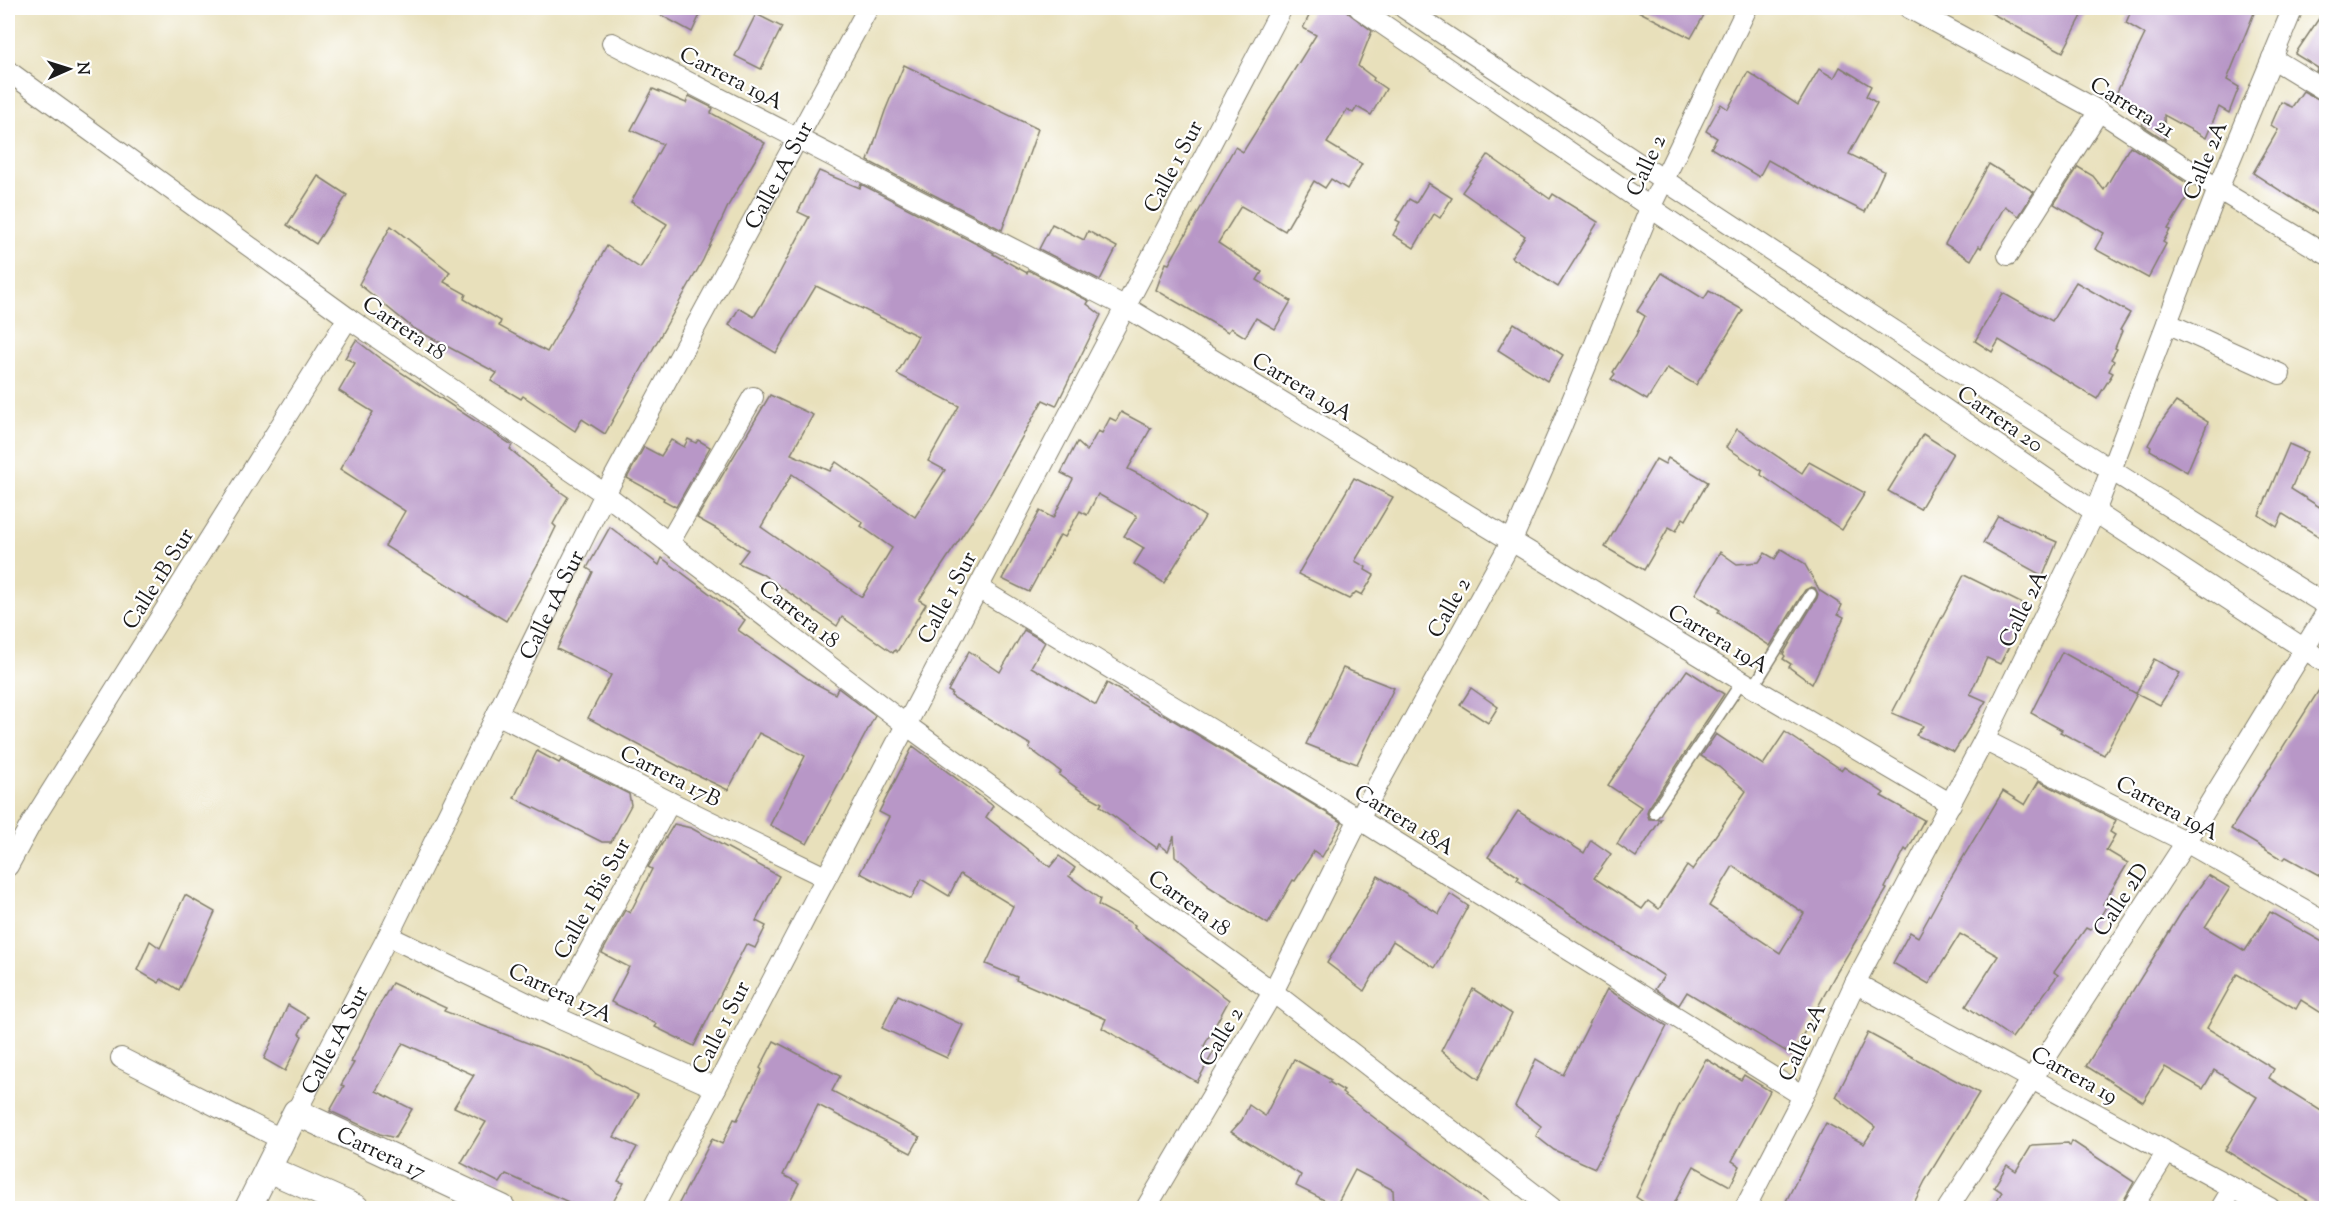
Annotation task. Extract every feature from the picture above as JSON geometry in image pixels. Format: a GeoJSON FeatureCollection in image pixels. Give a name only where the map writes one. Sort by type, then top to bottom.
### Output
{"type":"FeatureCollection","features":[{"type":"Feature","properties":{"kind":"street","name":"Calle 1A Sur"},"geometry":{"type":"LineString","coordinates":[[248,1209],[281,1139],[388,936],[605,494],[868,8]]}},
{"type":"Feature","properties":{"kind":"street","name":"Calle 1 Sur"},"geometry":{"type":"LineString","coordinates":[[653,1209],[1282,8]]}},
{"type":"Feature","properties":{"kind":"street","name":"Carrera 20"},"geometry":{"type":"LineString","coordinates":[[1359,8],[1652,206],[2096,512],[2326,663]]}},
{"type":"Feature","properties":{"kind":"street","name":"Carrera 20"},"geometry":{"type":"LineString","coordinates":[[1404,8],[2110,471],[2326,605]]}},
{"type":"Feature","properties":{"kind":"street","name":"Calle 2"},"geometry":{"type":"LineString","coordinates":[[1146,1209],[1273,992],[1359,819],[1512,540],[1652,206],[1747,8]]}},
{"type":"Feature","properties":{"kind":"street","name":"Carrera 21"},"geometry":{"type":"LineString","coordinates":[[1909,8],[2099,111],[2218,189],[2326,254]]}},
{"type":"Feature","properties":{"kind":"street","name":"Calle 2A"},"geometry":{"type":"LineString","coordinates":[[1745,1209],[1803,1096],[1855,983],[1984,740],[2096,512],[2218,189],[2293,8]]}},
{"type":"Feature","properties":{"kind":"street","name":"Carrera 19A"},"geometry":{"type":"LineString","coordinates":[[612,43],[1125,307],[1951,804]]}},
{"type":"Feature","properties":{"kind":"street"},"geometry":{"type":"LineString","coordinates":[[2272,58],[2326,91]]}},
{"type":"Feature","properties":{"kind":"street","name":"Carrera 18"},"geometry":{"type":"LineString","coordinates":[[8,71],[348,318],[605,494],[905,724],[1273,992],[1552,1209]]}},
{"type":"Feature","properties":{"kind":"street"},"geometry":{"type":"LineString","coordinates":[[2008,255],[2099,111]]}},
{"type":"Feature","properties":{"kind":"street","name":"Calle 1B Sur"},"geometry":{"type":"LineString","coordinates":[[8,866],[32,822],[348,318]]}},
{"type":"Feature","properties":{"kind":"street"},"geometry":{"type":"LineString","coordinates":[[2167,323],[2280,374]]}},
{"type":"Feature","properties":{"kind":"street"},"geometry":{"type":"LineString","coordinates":[[669,543],[753,397]]}},
{"type":"Feature","properties":{"kind":"street","name":"Carrera 18A"},"geometry":{"type":"LineString","coordinates":[[978,588],[1359,819],[1803,1096]]}},
{"type":"Feature","properties":{"kind":"street","name":"Calle 2D"},"geometry":{"type":"LineString","coordinates":[[1948,1209],[2186,842],[2326,613]]}},
{"type":"Feature","properties":{"kind":"street","name":"Carrera 17B"},"geometry":{"type":"LineString","coordinates":[[497,714],[670,802],[825,877]]}},
{"type":"Feature","properties":{"kind":"street","name":"Carrera 19A"},"geometry":{"type":"LineString","coordinates":[[1984,740],[2186,842],[2326,922]]}},
{"type":"Feature","properties":{"kind":"street","name":"Calle 1 Bis Sur"},"geometry":{"type":"LineString","coordinates":[[554,1016],[670,802]]}},
{"type":"Feature","properties":{"kind":"street","name":"Carrera 17A"},"geometry":{"type":"LineString","coordinates":[[388,936],[554,1016],[716,1088]]}},
{"type":"Feature","properties":{"kind":"street","name":"Carrera 19"},"geometry":{"type":"LineString","coordinates":[[1855,983],[2270,1209]]}},
{"type":"Feature","properties":{"kind":"street"},"geometry":{"type":"LineString","coordinates":[[121,1058],[281,1139]]}},
{"type":"Feature","properties":{"kind":"street","name":"Carrera 17"},"geometry":{"type":"LineString","coordinates":[[296,1112],[502,1209]]}},
{"type":"Feature","properties":{"kind":"street"},"geometry":{"type":"LineString","coordinates":[[2132,1209],[2168,1152]]}},
{"type":"Feature","properties":{"kind":"street"},"geometry":{"type":"LineString","coordinates":[[268,1169],[356,1209]]}},
{"type":"Feature","properties":{"kind":"street"},"geometry":{"type":"LineString","coordinates":[[2221,1209],[2233,1188]]}},
{"type":"Feature","properties":{"kind":"lane"},"geometry":{"type":"LineString","coordinates":[[1654,813],[1811,594]]}},
{"type":"Feature","properties":{"kind":"building"},"geometry":{"type":"Polygon","coordinates":[[[648,8],[703,8],[692,32],[648,8]]]}},
{"type":"Feature","properties":{"kind":"building"},"geometry":{"type":"Polygon","coordinates":[[[1313,8],[1342,8],[1372,31],[1358,66],[1386,89],[1371,115],[1357,107],[1353,113],[1347,109],[1327,143],[1362,164],[1347,189],[1331,179],[1325,188],[1314,181],[1285,231],[1241,206],[1218,243],[1262,272],[1257,280],[1291,301],[1275,329],[1256,318],[1245,337],[1231,328],[1228,332],[1156,290],[1166,263],[1169,264],[1235,147],[1243,152],[1316,35],[1303,28],[1313,8]]]}},
{"type":"Feature","properties":{"kind":"building"},"geometry":{"type":"Polygon","coordinates":[[[1632,8],[1708,8],[1691,38],[1632,8]]]}},
{"type":"Feature","properties":{"kind":"building"},"geometry":{"type":"Polygon","coordinates":[[[1982,8],[2086,8],[2063,52],[1982,8]]]}},
{"type":"Feature","properties":{"kind":"building"},"geometry":{"type":"Polygon","coordinates":[[[2132,8],[2256,8],[2227,80],[2239,87],[2229,113],[2219,107],[2206,138],[2164,115],[2165,140],[2142,125],[2147,117],[2114,98],[2145,34],[2126,23],[2132,8]]]}},
{"type":"Feature","properties":{"kind":"building"},"geometry":{"type":"Polygon","coordinates":[[[2326,8],[2326,77],[2316,71],[2318,68],[2295,54],[2326,8]]]}},
{"type":"Feature","properties":{"kind":"building"},"geometry":{"type":"Polygon","coordinates":[[[756,14],[782,27],[761,69],[735,56],[756,14]]]}},
{"type":"Feature","properties":{"kind":"building"},"geometry":{"type":"Polygon","coordinates":[[[904,65],[1038,129],[1002,230],[868,161],[904,65]]]}},
{"type":"Feature","properties":{"kind":"building"},"geometry":{"type":"Polygon","coordinates":[[[1840,67],[1871,86],[1866,96],[1877,103],[1849,154],[1884,171],[1865,212],[1768,160],[1759,177],[1711,148],[1717,138],[1706,131],[1721,104],[1728,109],[1748,72],[1798,105],[1819,69],[1834,78],[1840,67]]]}},
{"type":"Feature","properties":{"kind":"building"},"geometry":{"type":"Polygon","coordinates":[[[653,89],[686,103],[689,96],[713,108],[711,113],[765,143],[729,204],[703,260],[605,434],[582,419],[575,431],[523,396],[521,399],[491,381],[497,373],[413,328],[359,284],[391,226],[450,272],[444,282],[466,294],[464,299],[501,321],[499,326],[547,352],[607,246],[640,268],[667,224],[631,202],[663,144],[631,130],[653,89]]]}},
{"type":"Feature","properties":{"kind":"building"},"geometry":{"type":"Polygon","coordinates":[[[2303,91],[2326,103],[2326,220],[2253,173],[2278,130],[2271,125],[2281,102],[2292,107],[2303,91]]]}},
{"type":"Feature","properties":{"kind":"building"},"geometry":{"type":"Polygon","coordinates":[[[2130,146],[2190,185],[2187,198],[2168,229],[2170,230],[2163,242],[2166,244],[2148,278],[2095,249],[2104,233],[2054,204],[2078,167],[2093,176],[2104,190],[2130,146]]]}},
{"type":"Feature","properties":{"kind":"building"},"geometry":{"type":"Polygon","coordinates":[[[1488,155],[1550,199],[1553,194],[1598,222],[1558,287],[1511,257],[1525,236],[1462,192],[1488,155]]]}},
{"type":"Feature","properties":{"kind":"building"},"geometry":{"type":"Polygon","coordinates":[[[1989,164],[2034,192],[2019,216],[2005,206],[1981,248],[1979,246],[1971,260],[1945,244],[1989,164]]]}},
{"type":"Feature","properties":{"kind":"building"},"geometry":{"type":"Polygon","coordinates":[[[819,171],[860,188],[861,184],[994,253],[1027,273],[1028,270],[1089,301],[1087,304],[1101,315],[1056,406],[1043,400],[990,494],[919,600],[926,604],[897,652],[895,650],[893,653],[842,617],[837,626],[762,574],[738,563],[748,550],[697,518],[770,395],[813,415],[791,454],[830,471],[836,462],[915,517],[945,470],[928,461],[959,406],[897,374],[918,336],[816,286],[776,353],[729,325],[739,308],[754,317],[809,217],[798,212],[819,171]],[[792,474],[761,527],[862,597],[892,548],[861,526],[863,523],[792,474]]]}},
{"type":"Feature","properties":{"kind":"building"},"geometry":{"type":"Polygon","coordinates":[[[318,176],[347,195],[316,244],[287,225],[318,176]]]}},
{"type":"Feature","properties":{"kind":"building"},"geometry":{"type":"Polygon","coordinates":[[[1428,183],[1452,198],[1440,218],[1434,214],[1414,248],[1393,235],[1400,222],[1396,220],[1409,199],[1416,203],[1428,183]]]}},
{"type":"Feature","properties":{"kind":"building"},"geometry":{"type":"Polygon","coordinates":[[[1052,224],[1084,240],[1088,231],[1117,247],[1100,280],[1039,249],[1052,224]]]}},
{"type":"Feature","properties":{"kind":"building"},"geometry":{"type":"Polygon","coordinates":[[[1662,273],[1704,299],[1709,291],[1743,310],[1696,385],[1667,368],[1647,400],[1611,379],[1645,316],[1637,311],[1662,273]]]}},
{"type":"Feature","properties":{"kind":"building"},"geometry":{"type":"Polygon","coordinates":[[[2076,282],[2130,313],[2120,330],[2122,331],[2115,348],[2117,349],[2111,359],[2114,361],[2109,371],[2113,373],[2097,399],[1999,340],[1992,352],[1975,341],[2003,293],[2052,321],[2076,282]]]}},
{"type":"Feature","properties":{"kind":"building"},"geometry":{"type":"Polygon","coordinates":[[[1514,323],[1563,355],[1547,381],[1498,350],[1514,323]]]}},
{"type":"Feature","properties":{"kind":"building"},"geometry":{"type":"Polygon","coordinates":[[[356,340],[382,360],[512,445],[510,449],[568,497],[553,524],[556,527],[539,562],[506,621],[385,546],[405,511],[340,469],[373,412],[339,391],[355,363],[345,358],[356,340]]]}},
{"type":"Feature","properties":{"kind":"building"},"geometry":{"type":"Polygon","coordinates":[[[2176,402],[2208,422],[2187,472],[2150,450],[2151,447],[2148,445],[2176,402]]]}},
{"type":"Feature","properties":{"kind":"building"},"geometry":{"type":"Polygon","coordinates":[[[1121,412],[1151,428],[1128,469],[1152,481],[1205,517],[1164,583],[1134,564],[1144,548],[1124,536],[1137,516],[1098,494],[1087,515],[1080,511],[1065,537],[1060,535],[1029,592],[1002,579],[1040,511],[1053,518],[1073,479],[1061,473],[1077,442],[1087,451],[1098,431],[1102,433],[1110,418],[1116,421],[1121,412]]]}},
{"type":"Feature","properties":{"kind":"building"},"geometry":{"type":"Polygon","coordinates":[[[1737,429],[1802,473],[1809,462],[1865,493],[1842,530],[1761,475],[1762,471],[1726,447],[1737,429]]]}},
{"type":"Feature","properties":{"kind":"building"},"geometry":{"type":"Polygon","coordinates":[[[1923,434],[1953,453],[1920,509],[1888,491],[1923,434]]]}},
{"type":"Feature","properties":{"kind":"building"},"geometry":{"type":"Polygon","coordinates":[[[688,439],[696,443],[698,440],[710,447],[676,507],[627,478],[644,447],[661,456],[671,440],[684,447],[688,439]]]}},
{"type":"Feature","properties":{"kind":"building"},"geometry":{"type":"Polygon","coordinates":[[[2289,444],[2307,452],[2291,489],[2326,511],[2326,541],[2283,514],[2277,527],[2259,515],[2289,444]]]}},
{"type":"Feature","properties":{"kind":"building"},"geometry":{"type":"Polygon","coordinates":[[[1668,458],[1708,482],[1686,520],[1683,518],[1676,531],[1669,527],[1644,570],[1605,547],[1656,459],[1665,464],[1668,458]]]}},
{"type":"Feature","properties":{"kind":"building"},"geometry":{"type":"Polygon","coordinates":[[[1354,478],[1393,497],[1355,561],[1374,575],[1362,595],[1356,592],[1349,599],[1298,574],[1354,478]]]}},
{"type":"Feature","properties":{"kind":"building"},"geometry":{"type":"Polygon","coordinates":[[[1998,516],[2057,542],[2043,576],[1983,543],[1998,516]]]}},
{"type":"Feature","properties":{"kind":"building"},"geometry":{"type":"Polygon","coordinates":[[[610,527],[659,565],[662,558],[745,620],[738,630],[813,682],[835,694],[838,688],[875,716],[807,844],[770,825],[805,756],[759,733],[728,790],[588,718],[611,675],[557,649],[593,572],[587,568],[610,527]]]}},
{"type":"Feature","properties":{"kind":"building"},"geometry":{"type":"Polygon","coordinates":[[[1781,549],[1804,563],[1820,591],[1842,605],[1838,614],[1844,617],[1812,684],[1789,667],[1791,664],[1783,659],[1785,656],[1783,654],[1817,598],[1815,588],[1805,590],[1770,646],[1695,594],[1720,552],[1737,564],[1759,562],[1765,553],[1775,559],[1781,549]]]}},
{"type":"Feature","properties":{"kind":"building"},"geometry":{"type":"Polygon","coordinates":[[[1964,575],[2029,607],[2000,664],[1987,658],[1970,694],[1986,701],[1954,752],[1916,735],[1923,726],[1892,713],[1964,575]]]}},
{"type":"Feature","properties":{"kind":"building"},"geometry":{"type":"Polygon","coordinates":[[[1024,630],[1045,642],[1031,667],[1096,705],[1107,683],[1163,714],[1342,822],[1322,857],[1314,851],[1295,881],[1293,880],[1268,924],[1208,886],[1175,856],[1174,836],[1168,851],[1159,844],[1157,848],[1100,806],[1102,803],[1059,775],[1061,772],[1029,748],[1031,745],[951,696],[952,693],[948,691],[969,651],[1000,672],[1024,630]]]}},
{"type":"Feature","properties":{"kind":"building"},"geometry":{"type":"Polygon","coordinates":[[[2062,652],[2137,694],[2104,755],[2060,732],[2062,730],[2031,713],[2062,652]]]}},
{"type":"Feature","properties":{"kind":"building"},"geometry":{"type":"Polygon","coordinates":[[[2154,659],[2180,673],[2160,705],[2136,693],[2154,659]]]}},
{"type":"Feature","properties":{"kind":"building"},"geometry":{"type":"Polygon","coordinates":[[[1343,668],[1394,688],[1357,764],[1306,744],[1343,668]]]}},
{"type":"Feature","properties":{"kind":"building"},"geometry":{"type":"Polygon","coordinates":[[[1687,670],[1724,694],[1648,809],[1649,819],[1661,819],[1636,857],[1617,844],[1641,807],[1608,785],[1687,670]]]}},
{"type":"Feature","properties":{"kind":"building"},"geometry":{"type":"Polygon","coordinates":[[[2326,679],[2326,879],[2286,857],[2283,860],[2231,829],[2326,679]]]}},
{"type":"Feature","properties":{"kind":"building"},"geometry":{"type":"Polygon","coordinates":[[[1471,688],[1498,707],[1488,723],[1460,705],[1471,688]]]}},
{"type":"Feature","properties":{"kind":"building"},"geometry":{"type":"Polygon","coordinates":[[[1785,732],[1842,770],[1844,767],[1884,793],[1881,796],[1924,820],[1907,851],[1905,849],[1885,888],[1887,889],[1834,977],[1792,1055],[1687,992],[1679,1005],[1655,989],[1664,976],[1517,880],[1519,877],[1488,857],[1518,811],[1584,853],[1591,840],[1611,854],[1594,878],[1642,909],[1648,901],[1659,909],[1687,866],[1692,870],[1746,791],[1719,767],[1701,756],[1716,734],[1763,765],[1785,732]],[[1733,866],[1709,906],[1780,953],[1804,913],[1733,866]]]}},
{"type":"Feature","properties":{"kind":"building"},"geometry":{"type":"Polygon","coordinates":[[[913,746],[993,806],[986,817],[1050,867],[1059,856],[1075,868],[1069,876],[1100,899],[1098,905],[1135,925],[1134,928],[1229,1000],[1204,1046],[1214,1051],[1197,1082],[1102,1028],[1106,1019],[1016,980],[1017,977],[986,964],[1013,906],[960,874],[949,896],[921,879],[911,899],[860,873],[889,817],[879,812],[913,746]]]}},
{"type":"Feature","properties":{"kind":"building"},"geometry":{"type":"Polygon","coordinates":[[[537,751],[559,763],[561,760],[629,794],[631,805],[611,842],[602,842],[514,798],[537,751]]]}},
{"type":"Feature","properties":{"kind":"building"},"geometry":{"type":"Polygon","coordinates":[[[2039,781],[2116,820],[2110,832],[2115,835],[2106,850],[2128,863],[2103,904],[2107,905],[2099,919],[2090,930],[2086,928],[2054,972],[2058,975],[2012,1038],[1966,1006],[1998,956],[1960,934],[1929,984],[1893,963],[1910,932],[1918,937],[2003,791],[2025,805],[2039,781]]]}},
{"type":"Feature","properties":{"kind":"building"},"geometry":{"type":"Polygon","coordinates":[[[674,824],[691,828],[779,876],[756,921],[766,926],[755,948],[746,944],[694,1046],[655,1027],[657,1024],[611,1002],[629,967],[602,953],[625,910],[630,913],[652,869],[648,867],[674,824]]]}},
{"type":"Feature","properties":{"kind":"building"},"geometry":{"type":"Polygon","coordinates":[[[2208,875],[2230,888],[2205,927],[2245,951],[2270,912],[2326,944],[2326,1016],[2301,1000],[2296,1009],[2237,974],[2207,1028],[2274,1069],[2269,1078],[2326,1114],[2326,1209],[2322,1209],[2225,1150],[2257,1097],[2214,1070],[2203,1089],[2165,1067],[2143,1102],[2086,1066],[2181,913],[2208,875]]]}},
{"type":"Feature","properties":{"kind":"building"},"geometry":{"type":"Polygon","coordinates":[[[1378,876],[1439,914],[1450,894],[1468,906],[1435,968],[1393,941],[1364,991],[1327,963],[1378,876]]]}},
{"type":"Feature","properties":{"kind":"building"},"geometry":{"type":"Polygon","coordinates":[[[185,895],[215,912],[179,990],[161,979],[159,983],[137,970],[150,941],[160,948],[185,895]]]}},
{"type":"Feature","properties":{"kind":"building"},"geometry":{"type":"Polygon","coordinates":[[[392,983],[446,1008],[444,1011],[588,1066],[596,1074],[638,1095],[614,1137],[637,1147],[618,1181],[624,1183],[609,1209],[584,1209],[506,1174],[500,1183],[461,1163],[486,1122],[454,1107],[474,1075],[403,1043],[376,1091],[412,1109],[395,1138],[380,1134],[330,1111],[344,1086],[341,1085],[354,1063],[351,1062],[371,1020],[392,983]]]}},
{"type":"Feature","properties":{"kind":"building"},"geometry":{"type":"Polygon","coordinates":[[[1473,989],[1512,1014],[1479,1079],[1441,1051],[1473,989]]]}},
{"type":"Feature","properties":{"kind":"building"},"geometry":{"type":"Polygon","coordinates":[[[1607,989],[1667,1026],[1595,1168],[1554,1150],[1536,1136],[1541,1126],[1515,1106],[1536,1059],[1563,1075],[1607,989]]]}},
{"type":"Feature","properties":{"kind":"building"},"geometry":{"type":"Polygon","coordinates":[[[898,995],[963,1025],[947,1058],[882,1028],[898,995]]]}},
{"type":"Feature","properties":{"kind":"building"},"geometry":{"type":"Polygon","coordinates":[[[288,1005],[308,1017],[299,1034],[302,1036],[285,1071],[264,1059],[288,1005]]]}},
{"type":"Feature","properties":{"kind":"building"},"geometry":{"type":"Polygon","coordinates":[[[1868,1033],[1979,1093],[1925,1181],[1911,1209],[1782,1209],[1826,1123],[1864,1144],[1875,1127],[1836,1097],[1868,1033]]]}},
{"type":"Feature","properties":{"kind":"building"},"geometry":{"type":"Polygon","coordinates":[[[774,1041],[840,1076],[832,1091],[920,1137],[911,1153],[818,1105],[783,1175],[799,1183],[786,1209],[676,1209],[712,1139],[722,1144],[734,1119],[737,1120],[774,1041]]]}},
{"type":"Feature","properties":{"kind":"building"},"geometry":{"type":"Polygon","coordinates":[[[1294,1059],[1331,1080],[1329,1082],[1344,1091],[1342,1093],[1497,1209],[1394,1209],[1393,1190],[1355,1170],[1336,1206],[1296,1186],[1301,1175],[1231,1132],[1242,1120],[1249,1105],[1265,1116],[1294,1059]]]}},
{"type":"Feature","properties":{"kind":"building"},"geometry":{"type":"Polygon","coordinates":[[[1706,1059],[1741,1080],[1744,1075],[1770,1091],[1732,1161],[1740,1166],[1730,1186],[1694,1166],[1671,1209],[1654,1209],[1636,1197],[1678,1108],[1706,1059]]]}},
{"type":"Feature","properties":{"kind":"building"},"geometry":{"type":"Polygon","coordinates":[[[2072,1141],[2134,1182],[2119,1209],[1991,1209],[2002,1192],[1994,1187],[2007,1165],[2016,1171],[2032,1145],[2068,1143],[2070,1146],[2072,1141]]]}}]}
